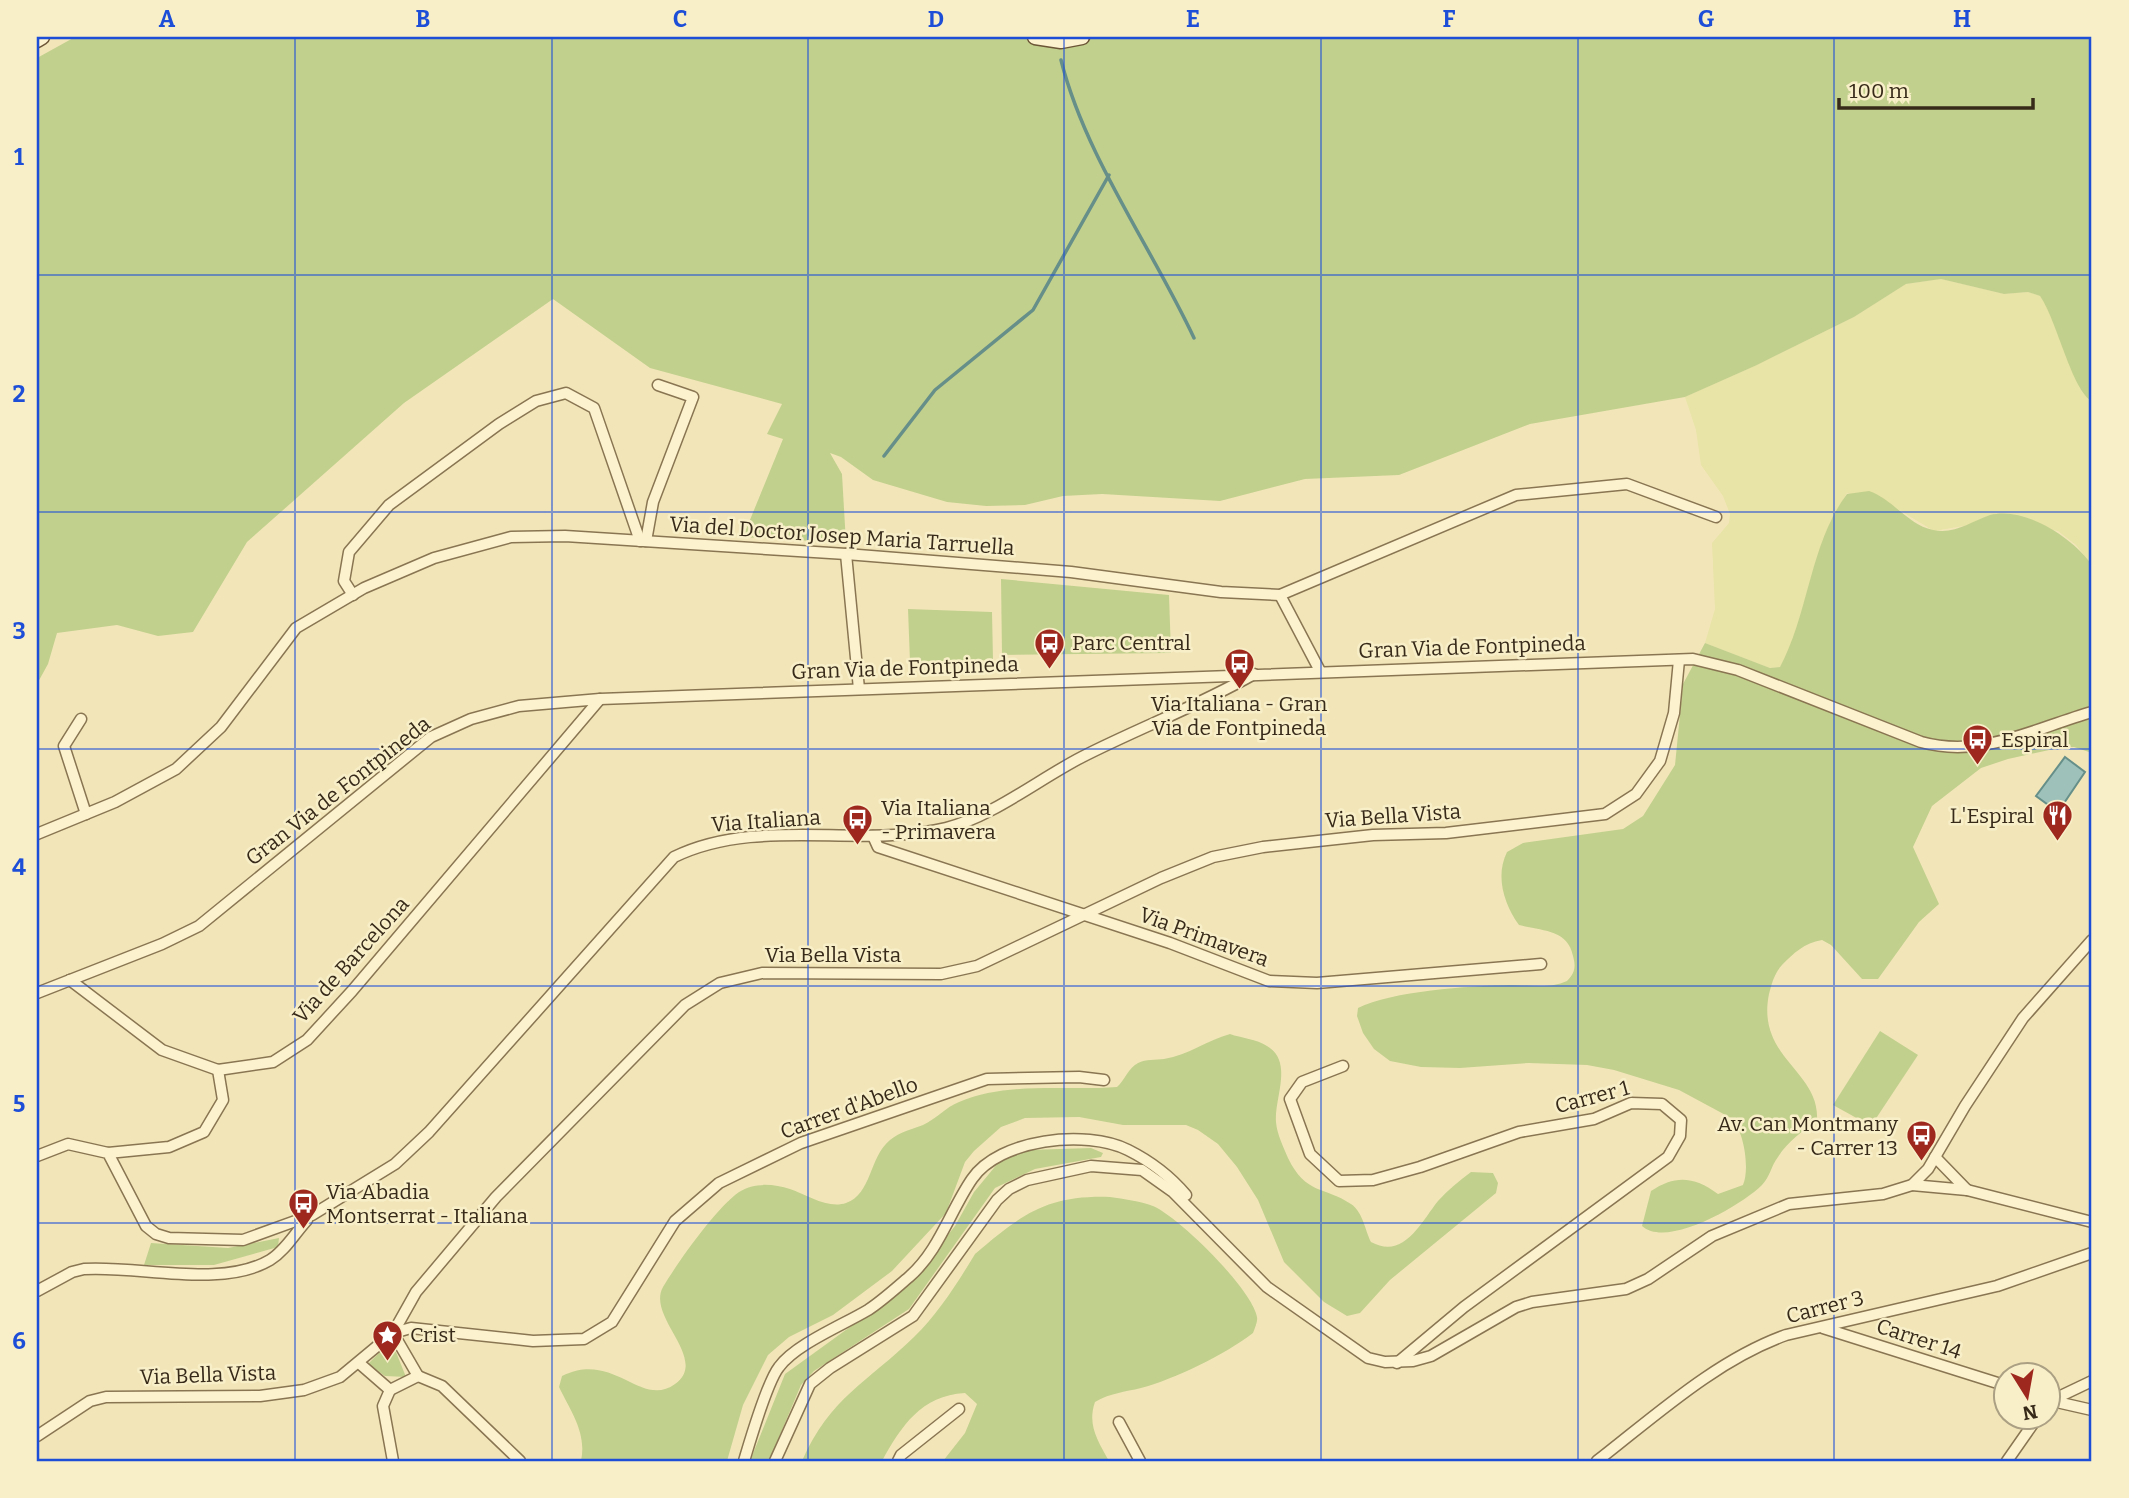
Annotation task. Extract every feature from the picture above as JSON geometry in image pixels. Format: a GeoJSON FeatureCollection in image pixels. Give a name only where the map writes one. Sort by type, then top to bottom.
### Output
{"type":"FeatureCollection","features":[{"type":"Feature","properties":{"kind":"main road"},"geometry":{"type":"LineString","coordinates":[[37,40],[42,37]]}},
{"type":"Feature","properties":{"kind":"main road"},"geometry":{"type":"LineString","coordinates":[[1035,37],[1061,41],[1082,37]]}},
{"type":"Feature","properties":{"kind":"street"},"geometry":{"type":"LineString","coordinates":[[643,541],[653,502],[693,397],[658,385]]}},
{"type":"Feature","properties":{"kind":"street"},"geometry":{"type":"LineString","coordinates":[[353,595],[344,581],[349,552],[389,505],[499,424],[536,401],[566,393],[594,408],[643,541]]}},
{"type":"Feature","properties":{"kind":"street","name":"Via del Doctor Josep Maria Tarruella"},"geometry":{"type":"LineString","coordinates":[[37,834],[115,802],[176,769],[221,727],[296,628],[353,595],[434,558],[511,537],[643,541],[846,554],[1071,572],[1221,592],[1280,595],[1516,495],[1627,485],[1716,517]]}},
{"type":"Feature","properties":{"kind":"street"},"geometry":{"type":"LineString","coordinates":[[846,554],[859,689]]}},
{"type":"Feature","properties":{"kind":"street"},"geometry":{"type":"LineString","coordinates":[[1280,595],[1320,671]]}},
{"type":"Feature","properties":{"kind":"street","name":"Gran Via de Fontpineda"},"geometry":{"type":"LineString","coordinates":[[37,993],[199,926],[413,752],[452,726],[519,706],[600,699],[1255,673],[1679,660],[1709,662],[1738,670],[1921,742],[1944,747],[1988,746],[2092,712]]}},
{"type":"Feature","properties":{"kind":"street","name":"Via Bella Vista"},"geometry":{"type":"LineString","coordinates":[[37,1436],[90,1401],[106,1396],[260,1396],[316,1385],[340,1377],[393,1333],[416,1292],[496,1198],[685,1005],[720,983],[762,973],[941,974],[977,966],[1082,915],[1213,857],[1263,846],[1373,835],[1446,833],[1605,814],[1636,794],[1660,761],[1674,713],[1679,660]]}},
{"type":"Feature","properties":{"kind":"street","name":"Via Italiana"},"geometry":{"type":"LineString","coordinates":[[312,1215],[395,1164],[429,1132],[674,857],[693,847],[746,839],[873,836],[945,828],[965,821],[1083,757],[1223,692],[1255,673]]}},
{"type":"Feature","properties":{"kind":"street","name":"Via de Barcelona"},"geometry":{"type":"LineString","coordinates":[[70,980],[162,1050],[218,1070],[274,1062],[307,1040],[443,885],[600,699]]}},
{"type":"Feature","properties":{"kind":"street"},"geometry":{"type":"LineString","coordinates":[[81,719],[64,746],[86,814]]}},
{"type":"Feature","properties":{"kind":"street","name":"Via Primavera"},"geometry":{"type":"LineString","coordinates":[[873,836],[878,847],[1170,943],[1269,981],[1317,984],[1541,964]]}},
{"type":"Feature","properties":{"kind":"street"},"geometry":{"type":"LineString","coordinates":[[1912,1185],[1935,1157],[2023,1018],[2092,940]]}},
{"type":"Feature","properties":{"kind":"street","name":"Carrer 1"},"geometry":{"type":"LineString","coordinates":[[1343,1066],[1302,1082],[1290,1099],[1310,1154],[1339,1181],[1373,1180],[1519,1132],[1594,1119],[1631,1103],[1662,1104],[1681,1120],[1681,1136],[1668,1157],[1464,1307],[1397,1363]]}},
{"type":"Feature","properties":{"kind":"street"},"geometry":{"type":"LineString","coordinates":[[37,1156],[68,1144],[108,1153],[169,1147],[204,1132],[223,1100],[218,1070]]}},
{"type":"Feature","properties":{"kind":"street","name":"Carrer d'Abello"},"geometry":{"type":"LineString","coordinates":[[393,1333],[411,1328],[533,1341],[584,1339],[612,1322],[675,1221],[719,1183],[801,1143],[987,1079],[1079,1077],[1104,1080]]}},
{"type":"Feature","properties":{"kind":"street"},"geometry":{"type":"LineString","coordinates":[[744,1461],[779,1367],[814,1339],[870,1308],[912,1274],[948,1225],[972,1179],[990,1160],[1014,1148],[1044,1142],[1097,1141],[1126,1149],[1163,1171],[1185,1194],[1201,1218]]}},
{"type":"Feature","properties":{"kind":"street"},"geometry":{"type":"LineString","coordinates":[[108,1153],[146,1226],[156,1234],[169,1238],[243,1240],[312,1215]]}},
{"type":"Feature","properties":{"kind":"street"},"geometry":{"type":"LineString","coordinates":[[1935,1157],[1967,1190]]}},
{"type":"Feature","properties":{"kind":"street"},"geometry":{"type":"LineString","coordinates":[[775,1461],[810,1384],[830,1368],[913,1316],[968,1245],[987,1212],[1009,1189],[1027,1180],[1091,1166],[1126,1166],[1157,1178],[1201,1218],[1267,1287],[1368,1358],[1397,1363],[1432,1356],[1516,1307],[1532,1302],[1626,1289],[1648,1279],[1712,1236],[1780,1208],[1883,1195],[1912,1185],[1967,1190],[2092,1222]]}},
{"type":"Feature","properties":{"kind":"street"},"geometry":{"type":"LineString","coordinates":[[37,1291],[72,1272],[84,1269],[202,1273],[256,1266],[281,1251],[312,1215]]}},
{"type":"Feature","properties":{"kind":"street","name":"Carrer 3"},"geometry":{"type":"LineString","coordinates":[[1597,1461],[1669,1405],[1757,1346],[1820,1328],[1997,1286],[2092,1253]]}},
{"type":"Feature","properties":{"kind":"street","name":"Carrer 14"},"geometry":{"type":"LineString","coordinates":[[1820,1328],[1993,1382]]}},
{"type":"Feature","properties":{"kind":"street"},"geometry":{"type":"LineString","coordinates":[[393,1333],[418,1376],[442,1386],[520,1461]]}},
{"type":"Feature","properties":{"kind":"street"},"geometry":{"type":"LineString","coordinates":[[359,1363],[390,1390]]}},
{"type":"Feature","properties":{"kind":"street"},"geometry":{"type":"LineString","coordinates":[[393,1461],[383,1406],[390,1390],[418,1376]]}},
{"type":"Feature","properties":{"kind":"street"},"geometry":{"type":"LineString","coordinates":[[2062,1394],[2092,1381]]}},
{"type":"Feature","properties":{"kind":"street"},"geometry":{"type":"LineString","coordinates":[[2062,1403],[2092,1410]]}},
{"type":"Feature","properties":{"kind":"street"},"geometry":{"type":"LineString","coordinates":[[898,1461],[901,1455],[959,1409]]}},
{"type":"Feature","properties":{"kind":"street"},"geometry":{"type":"LineString","coordinates":[[1119,1422],[1140,1461]]}},
{"type":"Feature","properties":{"kind":"street"},"geometry":{"type":"LineString","coordinates":[[2007,1461],[2027,1432]]}},
{"type":"Feature","properties":{"kind":"shaded area"},"geometry":{"type":"Polygon","coordinates":[[[1941,279],[2004,294],[2028,292],[2040,296],[2047,306],[2082,392],[2092,401],[2092,565],[2076,545],[2058,531],[1988,516],[1969,525],[1934,531],[1896,508],[1847,493],[1830,522],[1791,647],[1780,667],[1770,668],[1705,643],[1715,609],[1712,543],[1729,523],[1730,514],[1723,496],[1701,465],[1696,430],[1685,397],[1854,317],[1906,284],[1941,279]]]}},
{"type":"Feature","properties":{"kind":"green space"},"geometry":{"type":"Polygon","coordinates":[[[75,37],[2092,37],[2092,401],[2085,395],[2071,370],[2040,296],[2028,292],[2004,294],[1941,279],[1906,284],[1854,317],[1685,397],[1530,424],[1399,475],[1305,479],[1220,501],[1102,494],[1063,496],[1025,505],[986,506],[947,502],[873,480],[841,457],[830,453],[842,474],[846,543],[743,537],[783,439],[767,434],[782,404],[650,368],[553,299],[404,403],[247,542],[193,632],[158,636],[117,625],[57,633],[48,664],[37,684],[37,58],[75,37]]]}},
{"type":"Feature","properties":{"kind":"green space"},"geometry":{"type":"Polygon","coordinates":[[[1869,491],[1886,500],[1916,523],[1933,530],[1956,529],[1990,515],[2018,515],[2047,526],[2084,555],[2092,565],[2092,753],[2074,747],[2063,747],[2008,759],[1981,768],[1932,806],[1913,847],[1939,904],[1919,922],[1878,979],[1862,979],[1831,945],[1822,940],[1805,946],[1782,965],[1775,975],[1769,994],[1767,1016],[1771,1034],[1809,1089],[1815,1103],[1817,1120],[1786,1146],[1762,1185],[1738,1203],[1704,1222],[1668,1232],[1654,1232],[1642,1226],[1651,1191],[1660,1186],[1676,1180],[1693,1181],[1718,1194],[1743,1185],[1746,1169],[1744,1150],[1739,1131],[1731,1118],[1679,1090],[1614,1070],[1587,1065],[1528,1063],[1460,1068],[1421,1067],[1390,1061],[1374,1049],[1363,1033],[1357,1016],[1358,1008],[1390,997],[1431,990],[1545,986],[1567,981],[1573,972],[1574,963],[1566,941],[1552,933],[1519,925],[1509,908],[1502,880],[1503,861],[1507,852],[1523,843],[1623,829],[1643,816],[1675,765],[1683,684],[1705,643],[1770,668],[1780,667],[1798,624],[1817,556],[1835,513],[1847,494],[1869,491]]]}},
{"type":"Feature","properties":{"kind":"green space"},"geometry":{"type":"Polygon","coordinates":[[[1001,579],[1169,595],[1171,653],[1002,655],[1001,579]]]}},
{"type":"Feature","properties":{"kind":"green space"},"geometry":{"type":"Polygon","coordinates":[[[908,609],[992,612],[993,660],[910,662],[908,609]]]}},
{"type":"Feature","properties":{"kind":"green space"},"geometry":{"type":"Polygon","coordinates":[[[1880,1031],[1918,1055],[1871,1126],[1833,1105],[1880,1031]]]}},
{"type":"Feature","properties":{"kind":"green space"},"geometry":{"type":"Polygon","coordinates":[[[1230,1034],[1259,1042],[1275,1053],[1280,1061],[1281,1071],[1276,1122],[1288,1158],[1309,1184],[1355,1207],[1371,1242],[1393,1246],[1402,1242],[1418,1228],[1438,1201],[1471,1172],[1493,1173],[1498,1183],[1496,1193],[1390,1280],[1360,1313],[1347,1316],[1324,1302],[1284,1262],[1258,1200],[1237,1167],[1218,1144],[1198,1130],[1186,1125],[1123,1125],[1079,1117],[1025,1118],[1001,1127],[974,1151],[965,1162],[946,1213],[892,1271],[833,1315],[789,1337],[768,1355],[743,1405],[727,1461],[581,1461],[580,1432],[559,1387],[562,1376],[580,1370],[597,1370],[650,1390],[663,1390],[675,1384],[684,1374],[685,1363],[682,1350],[663,1311],[660,1299],[663,1287],[709,1222],[739,1192],[758,1185],[771,1185],[790,1189],[825,1203],[846,1203],[861,1192],[883,1147],[890,1140],[923,1125],[959,1102],[978,1095],[1017,1089],[1117,1087],[1138,1063],[1173,1057],[1230,1034]]]}},
{"type":"Feature","properties":{"kind":"green space"},"geometry":{"type":"Polygon","coordinates":[[[1091,1148],[1103,1153],[1101,1157],[1035,1169],[995,1188],[909,1309],[814,1371],[801,1385],[769,1461],[750,1461],[785,1374],[908,1285],[955,1226],[974,1192],[1003,1157],[1028,1150],[1091,1148]]]}},
{"type":"Feature","properties":{"kind":"green space"},"geometry":{"type":"Polygon","coordinates":[[[1110,1197],[1153,1206],[1180,1224],[1229,1272],[1252,1305],[1257,1319],[1253,1333],[1200,1365],[1169,1379],[1095,1402],[1093,1426],[1109,1461],[943,1461],[965,1433],[977,1404],[965,1393],[950,1395],[925,1406],[905,1424],[882,1461],[802,1461],[825,1421],[851,1392],[923,1328],[975,1254],[1007,1228],[1036,1210],[1069,1199],[1110,1197]]]}},
{"type":"Feature","properties":{"kind":"green space"},"geometry":{"type":"Polygon","coordinates":[[[279,1238],[278,1247],[214,1265],[144,1265],[151,1243],[228,1248],[279,1238]]]}},
{"type":"Feature","properties":{"kind":"green space"},"geometry":{"type":"Polygon","coordinates":[[[387,1345],[396,1352],[406,1377],[385,1376],[368,1364],[387,1345]]]}},
{"type":"Feature","properties":{"kind":"water"},"geometry":{"type":"Polygon","coordinates":[[[2065,757],[2085,772],[2058,812],[2036,796],[2065,757]]]}},
{"type":"Feature","properties":{"kind":"waterway"},"geometry":{"type":"LineString","coordinates":[[1061,60],[1086,131],[1194,338]]}},
{"type":"Feature","properties":{"kind":"waterway"},"geometry":{"type":"LineString","coordinates":[[884,456],[935,390],[1033,310],[1109,175]]}},
{"type":"Feature","properties":{"kind":"place","name":"Parc Central"},"geometry":{"type":"Point","coordinates":[1049,670]}},
{"type":"Feature","properties":{"kind":"place","name":"Via Italiana - Gran Via de Fontpineda"},"geometry":{"type":"Point","coordinates":[1239,691]}},
{"type":"Feature","properties":{"kind":"place","name":"Espiral"},"geometry":{"type":"Point","coordinates":[1978,767]}},
{"type":"Feature","properties":{"kind":"place","name":"L'Espiral"},"geometry":{"type":"Point","coordinates":[2057,843]}},
{"type":"Feature","properties":{"kind":"place","name":"Via Italiana - Primavera"},"geometry":{"type":"Point","coordinates":[858,847]}},
{"type":"Feature","properties":{"kind":"place","name":"Av. Can Montmany - Carrer 13"},"geometry":{"type":"Point","coordinates":[1921,1163]}},
{"type":"Feature","properties":{"kind":"place","name":"Via Abadia Montserrat - Italiana"},"geometry":{"type":"Point","coordinates":[303,1231]}},
{"type":"Feature","properties":{"kind":"place","name":"Crist"},"geometry":{"type":"Point","coordinates":[387,1362]}}]}
